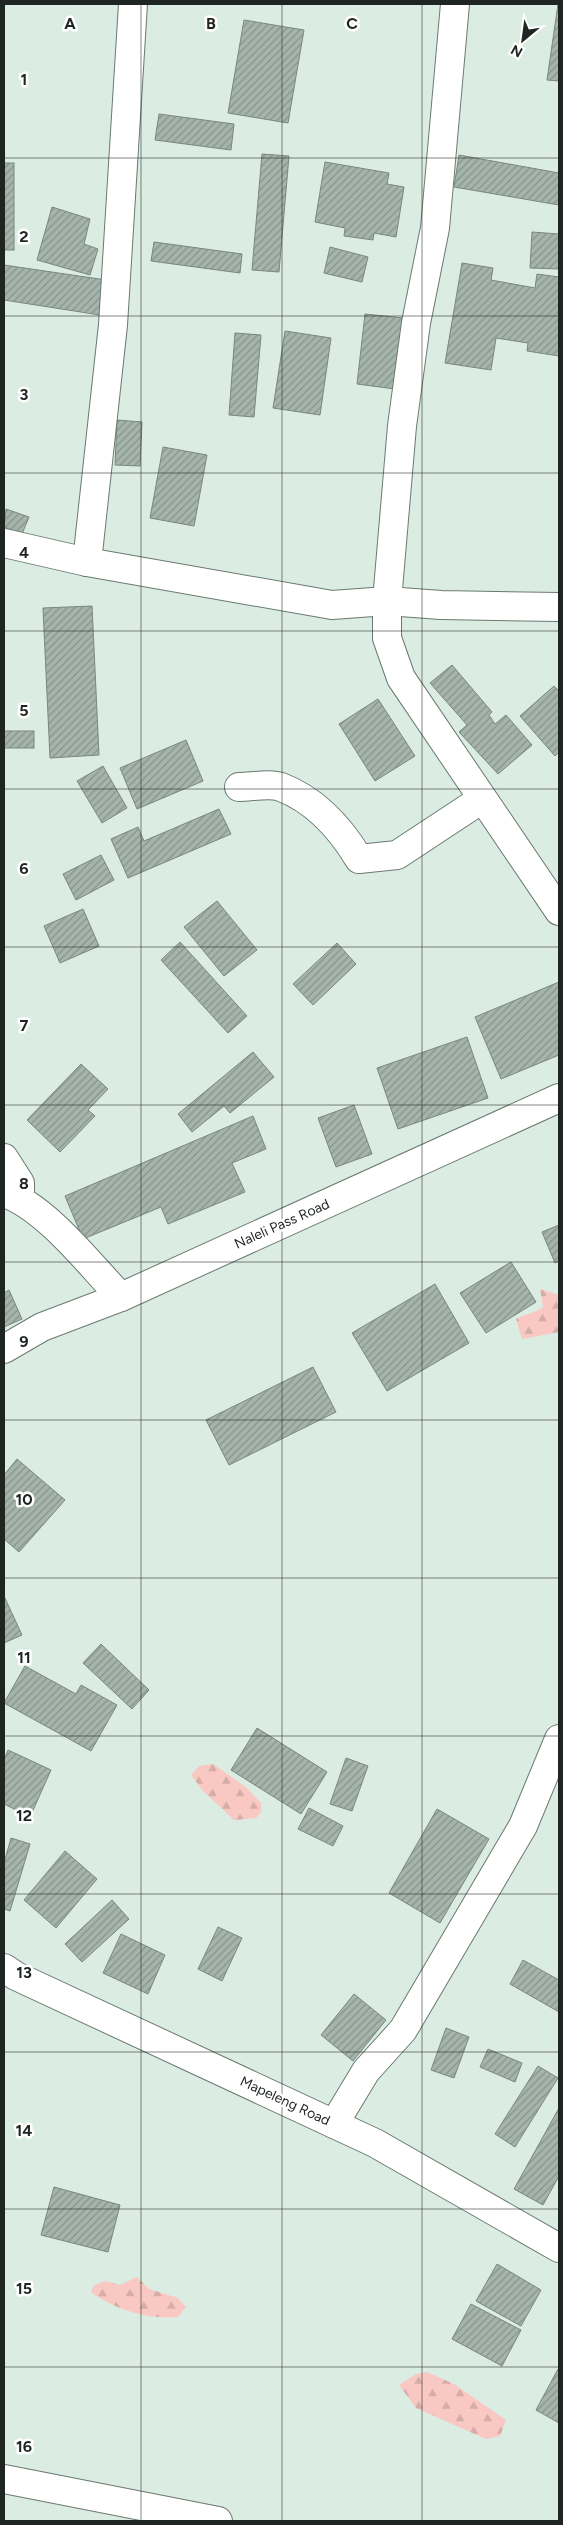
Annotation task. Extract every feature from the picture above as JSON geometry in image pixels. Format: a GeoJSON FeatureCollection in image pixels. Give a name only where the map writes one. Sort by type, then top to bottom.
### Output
{"type":"FeatureCollection","features":[{"type":"Feature","properties":{"kind":"street"},"geometry":{"type":"LineString","coordinates":[[88,562],[112,324],[133,4]]}},
{"type":"Feature","properties":{"kind":"street"},"geometry":{"type":"LineString","coordinates":[[455,4],[435,228],[416,323],[402,426],[387,601],[387,638],[400,678],[559,911]]}},
{"type":"Feature","properties":{"kind":"street"},"geometry":{"type":"LineString","coordinates":[[4,543],[88,562],[332,605],[387,601],[441,605],[559,608]]}},
{"type":"Feature","properties":{"kind":"street"},"geometry":{"type":"LineString","coordinates":[[239,787],[280,787],[314,806],[347,838],[359,859],[397,855],[482,799]]}},
{"type":"Feature","properties":{"kind":"street","name":"Naleli Pass Road"},"geometry":{"type":"LineString","coordinates":[[4,1349],[42,1327],[121,1297],[559,1098]]}},
{"type":"Feature","properties":{"kind":"street"},"geometry":{"type":"LineString","coordinates":[[4,1158],[20,1183],[12,1196],[51,1224],[121,1297]]}},
{"type":"Feature","properties":{"kind":"street"},"geometry":{"type":"LineString","coordinates":[[334,2124],[366,2071],[403,2030],[523,1826],[559,1738]]}},
{"type":"Feature","properties":{"kind":"street","name":"Mapeleng Road"},"geometry":{"type":"LineString","coordinates":[[4,1968],[16,1976],[375,2143],[559,2248]]}},
{"type":"Feature","properties":{"kind":"street"},"geometry":{"type":"LineString","coordinates":[[4,2479],[218,2521]]}},
{"type":"Feature","properties":{"kind":"green space"},"geometry":{"type":"Polygon","coordinates":[[[540,1289],[559,1295],[559,1332],[522,1339],[516,1319],[543,1307],[540,1289]]]}},
{"type":"Feature","properties":{"kind":"green space"},"geometry":{"type":"Polygon","coordinates":[[[213,1764],[246,1787],[261,1803],[261,1812],[256,1818],[234,1820],[203,1791],[191,1775],[199,1766],[213,1764]]]}},
{"type":"Feature","properties":{"kind":"green space"},"geometry":{"type":"Polygon","coordinates":[[[137,2277],[149,2289],[178,2298],[186,2307],[178,2317],[155,2317],[132,2312],[110,2304],[91,2292],[94,2285],[106,2281],[120,2285],[137,2277]]]}},
{"type":"Feature","properties":{"kind":"green space"},"geometry":{"type":"Polygon","coordinates":[[[427,2372],[454,2384],[506,2420],[500,2436],[486,2439],[416,2408],[399,2385],[416,2374],[427,2372]]]}},
{"type":"Feature","properties":{"kind":"building"},"geometry":{"type":"Polygon","coordinates":[[[559,4],[559,81],[547,80],[559,4]]]}},
{"type":"Feature","properties":{"kind":"building"},"geometry":{"type":"Polygon","coordinates":[[[244,20],[304,30],[288,123],[228,113],[244,20]]]}},
{"type":"Feature","properties":{"kind":"building"},"geometry":{"type":"Polygon","coordinates":[[[159,114],[234,124],[231,150],[155,140],[159,114]]]}},
{"type":"Feature","properties":{"kind":"building"},"geometry":{"type":"Polygon","coordinates":[[[262,154],[289,156],[279,272],[252,270],[262,154]]]}},
{"type":"Feature","properties":{"kind":"building"},"geometry":{"type":"Polygon","coordinates":[[[459,155],[559,173],[559,205],[454,187],[459,155]]]}},
{"type":"Feature","properties":{"kind":"building"},"geometry":{"type":"Polygon","coordinates":[[[325,162],[389,173],[387,184],[404,187],[396,237],[374,233],[373,240],[344,236],[345,228],[315,222],[325,162]]]}},
{"type":"Feature","properties":{"kind":"building"},"geometry":{"type":"Polygon","coordinates":[[[4,163],[14,163],[14,250],[4,250],[4,163]]]}},
{"type":"Feature","properties":{"kind":"building"},"geometry":{"type":"Polygon","coordinates":[[[52,207],[90,219],[84,244],[98,249],[90,275],[37,260],[52,207]]]}},
{"type":"Feature","properties":{"kind":"building"},"geometry":{"type":"Polygon","coordinates":[[[532,232],[559,234],[559,269],[530,268],[532,232]]]}},
{"type":"Feature","properties":{"kind":"building"},"geometry":{"type":"Polygon","coordinates":[[[154,242],[242,254],[240,273],[151,261],[154,242]]]}},
{"type":"Feature","properties":{"kind":"building"},"geometry":{"type":"Polygon","coordinates":[[[330,247],[368,257],[362,282],[324,273],[330,247]]]}},
{"type":"Feature","properties":{"kind":"building"},"geometry":{"type":"Polygon","coordinates":[[[462,263],[493,268],[491,280],[535,288],[537,274],[559,277],[559,356],[527,351],[528,343],[496,338],[491,370],[445,363],[462,263]]]}},
{"type":"Feature","properties":{"kind":"building"},"geometry":{"type":"Polygon","coordinates":[[[4,265],[106,280],[100,315],[4,300],[4,265]]]}},
{"type":"Feature","properties":{"kind":"building"},"geometry":{"type":"Polygon","coordinates":[[[365,314],[404,318],[395,389],[357,384],[365,314]]]}},
{"type":"Feature","properties":{"kind":"building"},"geometry":{"type":"Polygon","coordinates":[[[285,331],[331,338],[320,415],[273,408],[285,331]]]}},
{"type":"Feature","properties":{"kind":"building"},"geometry":{"type":"Polygon","coordinates":[[[235,333],[261,335],[254,417],[229,415],[235,333]]]}},
{"type":"Feature","properties":{"kind":"building"},"geometry":{"type":"Polygon","coordinates":[[[117,420],[142,422],[140,466],[115,465],[117,420]]]}},
{"type":"Feature","properties":{"kind":"building"},"geometry":{"type":"Polygon","coordinates":[[[163,447],[207,455],[194,526],[150,518],[163,447]]]}},
{"type":"Feature","properties":{"kind":"building"},"geometry":{"type":"Polygon","coordinates":[[[6,509],[29,517],[22,534],[4,527],[6,509]]]}},
{"type":"Feature","properties":{"kind":"building"},"geometry":{"type":"Polygon","coordinates":[[[92,606],[99,755],[50,758],[43,608],[92,606]]]}},
{"type":"Feature","properties":{"kind":"building"},"geometry":{"type":"Polygon","coordinates":[[[452,665],[492,712],[489,715],[495,724],[506,715],[532,745],[498,774],[459,732],[467,725],[430,683],[452,665]]]}},
{"type":"Feature","properties":{"kind":"building"},"geometry":{"type":"Polygon","coordinates":[[[554,686],[559,691],[559,752],[555,756],[520,716],[554,686]]]}},
{"type":"Feature","properties":{"kind":"building"},"geometry":{"type":"Polygon","coordinates":[[[378,699],[415,756],[375,781],[339,724],[378,699]]]}},
{"type":"Feature","properties":{"kind":"building"},"geometry":{"type":"Polygon","coordinates":[[[4,731],[34,731],[34,748],[4,748],[4,731]]]}},
{"type":"Feature","properties":{"kind":"building"},"geometry":{"type":"Polygon","coordinates":[[[186,740],[203,781],[137,809],[120,768],[186,740]]]}},
{"type":"Feature","properties":{"kind":"building"},"geometry":{"type":"Polygon","coordinates":[[[103,766],[127,808],[102,823],[77,781],[103,766]]]}},
{"type":"Feature","properties":{"kind":"building"},"geometry":{"type":"Polygon","coordinates":[[[219,809],[231,834],[128,878],[111,839],[138,827],[144,841],[219,809]]]}},
{"type":"Feature","properties":{"kind":"building"},"geometry":{"type":"Polygon","coordinates":[[[101,855],[114,880],[76,900],[63,874],[101,855]]]}},
{"type":"Feature","properties":{"kind":"building"},"geometry":{"type":"Polygon","coordinates":[[[217,901],[257,950],[224,976],[184,927],[217,901]]]}},
{"type":"Feature","properties":{"kind":"building"},"geometry":{"type":"Polygon","coordinates":[[[83,909],[99,946],[60,963],[44,926],[83,909]]]}},
{"type":"Feature","properties":{"kind":"building"},"geometry":{"type":"Polygon","coordinates":[[[180,942],[247,1016],[228,1033],[161,960],[180,942]]]}},
{"type":"Feature","properties":{"kind":"building"},"geometry":{"type":"Polygon","coordinates":[[[337,943],[356,964],[313,1005],[293,984],[337,943]]]}},
{"type":"Feature","properties":{"kind":"building"},"geometry":{"type":"Polygon","coordinates":[[[559,982],[559,1055],[501,1079],[475,1017],[559,982]]]}},
{"type":"Feature","properties":{"kind":"building"},"geometry":{"type":"Polygon","coordinates":[[[467,1037],[488,1098],[398,1129],[377,1068],[467,1037]]]}},
{"type":"Feature","properties":{"kind":"building"},"geometry":{"type":"Polygon","coordinates":[[[253,1052],[274,1077],[230,1113],[224,1106],[192,1132],[178,1114],[253,1052]]]}},
{"type":"Feature","properties":{"kind":"building"},"geometry":{"type":"Polygon","coordinates":[[[81,1064],[108,1089],[88,1110],[95,1116],[60,1152],[27,1120],[81,1064]]]}},
{"type":"Feature","properties":{"kind":"building"},"geometry":{"type":"Polygon","coordinates":[[[354,1105],[372,1154],[336,1167],[318,1118],[354,1105]]]}},
{"type":"Feature","properties":{"kind":"building"},"geometry":{"type":"Polygon","coordinates":[[[253,1116],[266,1149],[232,1163],[245,1192],[168,1224],[161,1207],[83,1239],[65,1196],[253,1116]]]}},
{"type":"Feature","properties":{"kind":"building"},"geometry":{"type":"Polygon","coordinates":[[[559,1225],[559,1261],[555,1263],[542,1232],[559,1225]]]}},
{"type":"Feature","properties":{"kind":"building"},"geometry":{"type":"Polygon","coordinates":[[[511,1262],[536,1302],[486,1333],[460,1293],[511,1262]]]}},
{"type":"Feature","properties":{"kind":"building"},"geometry":{"type":"Polygon","coordinates":[[[435,1284],[469,1343],[387,1391],[352,1333],[435,1284]]]}},
{"type":"Feature","properties":{"kind":"building"},"geometry":{"type":"Polygon","coordinates":[[[9,1290],[22,1319],[4,1327],[4,1293],[9,1290]]]}},
{"type":"Feature","properties":{"kind":"building"},"geometry":{"type":"Polygon","coordinates":[[[313,1367],[336,1412],[229,1465],[206,1420],[313,1367]]]}},
{"type":"Feature","properties":{"kind":"building"},"geometry":{"type":"Polygon","coordinates":[[[17,1459],[65,1500],[19,1552],[4,1539],[4,1475],[17,1459]]]}},
{"type":"Feature","properties":{"kind":"building"},"geometry":{"type":"Polygon","coordinates":[[[4,1596],[22,1635],[4,1643],[4,1596]]]}},
{"type":"Feature","properties":{"kind":"building"},"geometry":{"type":"Polygon","coordinates":[[[101,1644],[149,1690],[132,1709],[83,1663],[101,1644]]]}},
{"type":"Feature","properties":{"kind":"building"},"geometry":{"type":"Polygon","coordinates":[[[25,1666],[76,1694],[81,1685],[117,1705],[91,1751],[4,1703],[25,1666]]]}},
{"type":"Feature","properties":{"kind":"building"},"geometry":{"type":"Polygon","coordinates":[[[257,1728],[327,1772],[301,1814],[231,1770],[257,1728]]]}},
{"type":"Feature","properties":{"kind":"building"},"geometry":{"type":"Polygon","coordinates":[[[8,1750],[51,1770],[30,1817],[4,1804],[4,1760],[8,1750]]]}},
{"type":"Feature","properties":{"kind":"building"},"geometry":{"type":"Polygon","coordinates":[[[346,1758],[368,1766],[352,1811],[330,1804],[346,1758]]]}},
{"type":"Feature","properties":{"kind":"building"},"geometry":{"type":"Polygon","coordinates":[[[309,1808],[343,1826],[333,1846],[298,1829],[309,1808]]]}},
{"type":"Feature","properties":{"kind":"building"},"geometry":{"type":"Polygon","coordinates":[[[437,1809],[489,1839],[440,1923],[389,1893],[437,1809]]]}},
{"type":"Feature","properties":{"kind":"building"},"geometry":{"type":"Polygon","coordinates":[[[11,1838],[30,1844],[10,1911],[4,1909],[4,1863],[11,1838]]]}},
{"type":"Feature","properties":{"kind":"building"},"geometry":{"type":"Polygon","coordinates":[[[65,1851],[97,1879],[56,1928],[24,1900],[65,1851]]]}},
{"type":"Feature","properties":{"kind":"building"},"geometry":{"type":"Polygon","coordinates":[[[112,1900],[129,1919],[82,1962],[65,1944],[112,1900]]]}},
{"type":"Feature","properties":{"kind":"building"},"geometry":{"type":"Polygon","coordinates":[[[218,1927],[242,1938],[222,1981],[198,1969],[218,1927]]]}},
{"type":"Feature","properties":{"kind":"building"},"geometry":{"type":"Polygon","coordinates":[[[121,1934],[165,1955],[148,1994],[103,1973],[121,1934]]]}},
{"type":"Feature","properties":{"kind":"building"},"geometry":{"type":"Polygon","coordinates":[[[523,1960],[559,1980],[559,2012],[510,1984],[523,1960]]]}},
{"type":"Feature","properties":{"kind":"building"},"geometry":{"type":"Polygon","coordinates":[[[354,1994],[386,2020],[353,2061],[321,2035],[354,1994]]]}},
{"type":"Feature","properties":{"kind":"building"},"geometry":{"type":"Polygon","coordinates":[[[446,2028],[469,2037],[454,2078],[431,2070],[446,2028]]]}},
{"type":"Feature","properties":{"kind":"building"},"geometry":{"type":"Polygon","coordinates":[[[488,2049],[522,2063],[515,2082],[480,2067],[488,2049]]]}},
{"type":"Feature","properties":{"kind":"building"},"geometry":{"type":"Polygon","coordinates":[[[538,2066],[558,2078],[515,2147],[495,2134],[538,2066]]]}},
{"type":"Feature","properties":{"kind":"building"},"geometry":{"type":"Polygon","coordinates":[[[559,2108],[559,2176],[543,2205],[514,2189],[559,2108]]]}},
{"type":"Feature","properties":{"kind":"building"},"geometry":{"type":"Polygon","coordinates":[[[54,2187],[120,2205],[108,2252],[41,2235],[54,2187]]]}},
{"type":"Feature","properties":{"kind":"building"},"geometry":{"type":"Polygon","coordinates":[[[497,2264],[541,2290],[521,2326],[476,2301],[497,2264]]]}},
{"type":"Feature","properties":{"kind":"building"},"geometry":{"type":"Polygon","coordinates":[[[471,2304],[521,2330],[502,2366],[452,2339],[471,2304]]]}},
{"type":"Feature","properties":{"kind":"building"},"geometry":{"type":"Polygon","coordinates":[[[559,2370],[559,2423],[536,2410],[559,2370]]]}}]}
